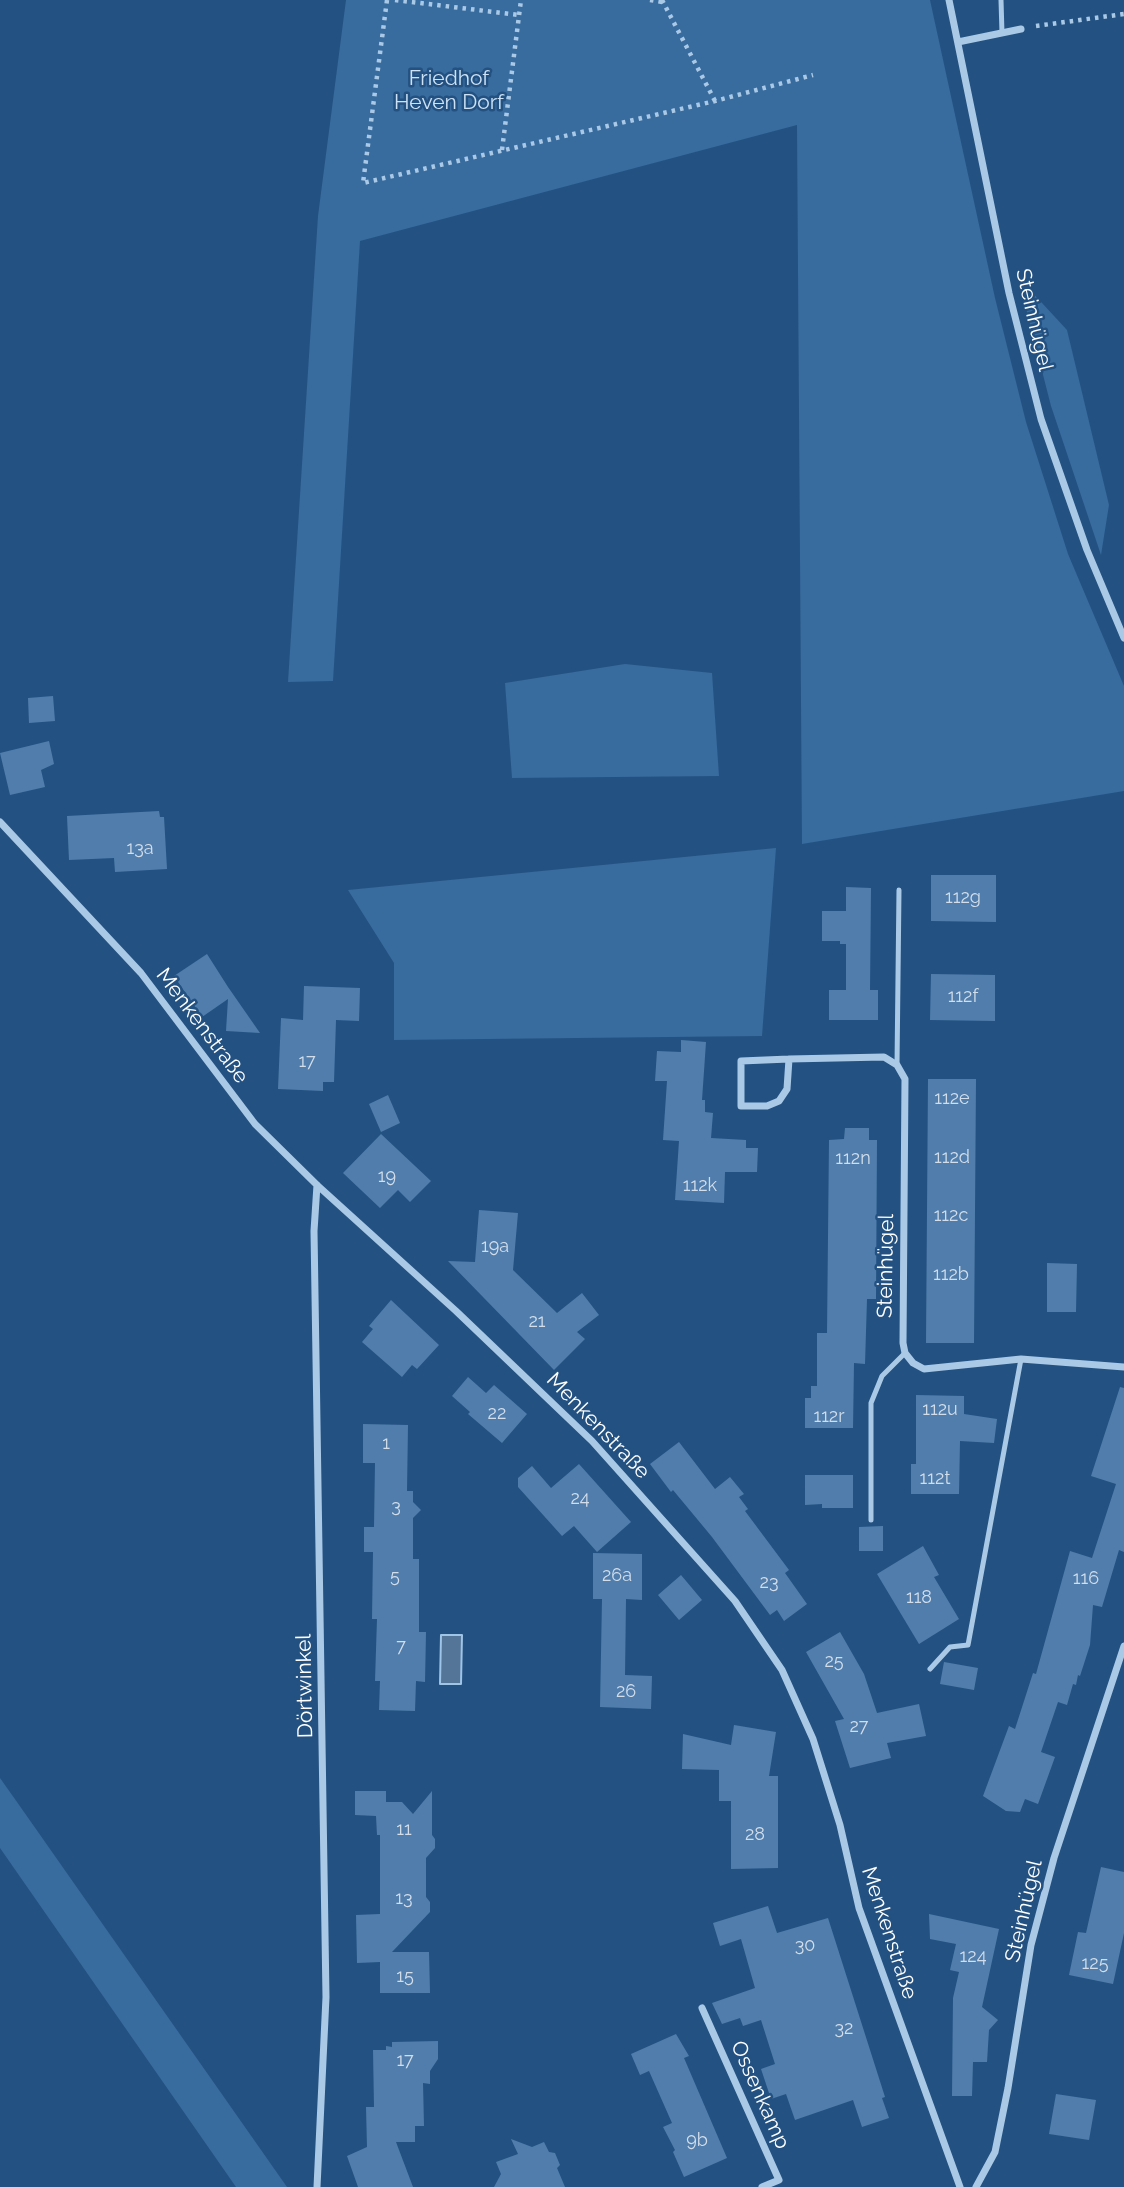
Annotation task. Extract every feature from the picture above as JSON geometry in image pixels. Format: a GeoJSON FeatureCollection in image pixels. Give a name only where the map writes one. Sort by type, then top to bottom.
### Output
{"type":"FeatureCollection","features":[{"type":"Feature","properties":{"kind":"street","name":"Steinhügel"},"geometry":{"type":"LineString","coordinates":[[949,0],[1009,293],[1041,419],[1087,550],[1124,638]]}},
{"type":"Feature","properties":{"kind":"street"},"geometry":{"type":"LineString","coordinates":[[958,42],[1021,29]]}},
{"type":"Feature","properties":{"kind":"street","name":"Menkenstraße"},"geometry":{"type":"LineString","coordinates":[[0,822],[141,973],[246,1114],[317,1185],[456,1311],[592,1441],[735,1601],[782,1670],[813,1739],[840,1825],[859,1908],[960,2187]]}},
{"type":"Feature","properties":{"kind":"street"},"geometry":{"type":"LineString","coordinates":[[789,1059],[787,1089],[779,1101],[767,1106],[741,1106],[741,1061],[789,1059],[884,1058],[897,1065]]}},
{"type":"Feature","properties":{"kind":"street","name":"Steinhügel"},"geometry":{"type":"LineString","coordinates":[[897,1065],[905,1079],[905,1353]]}},
{"type":"Feature","properties":{"kind":"street","name":"Dörtwinkel"},"geometry":{"type":"LineString","coordinates":[[317,1185],[314,1231],[326,1997],[317,2187]]}},
{"type":"Feature","properties":{"kind":"street"},"geometry":{"type":"LineString","coordinates":[[905,1353],[913,1363],[924,1368],[1021,1359],[1124,1367]]}},
{"type":"Feature","properties":{"kind":"street","name":"Steinhügel"},"geometry":{"type":"LineString","coordinates":[[975,2187],[995,2152],[1031,1945],[1054,1858],[1124,1646]]}},
{"type":"Feature","properties":{"kind":"street","name":"Ossenkamp"},"geometry":{"type":"LineString","coordinates":[[702,2008],[779,2180],[762,2187]]}},
{"type":"Feature","properties":{"kind":"lane"},"geometry":{"type":"LineString","coordinates":[[1001,0],[1002,33]]}},
{"type":"Feature","properties":{"kind":"lane"},"geometry":{"type":"LineString","coordinates":[[897,1065],[899,890]]}},
{"type":"Feature","properties":{"kind":"lane"},"geometry":{"type":"LineString","coordinates":[[871,1520],[872,1403],[882,1376],[905,1353]]}},
{"type":"Feature","properties":{"kind":"lane"},"geometry":{"type":"LineString","coordinates":[[930,1669],[950,1647],[968,1645],[1021,1359]]}},
{"type":"Feature","properties":{"kind":"path"},"geometry":{"type":"LineString","coordinates":[[387,0],[363,183],[715,101],[813,75]]}},
{"type":"Feature","properties":{"kind":"path"},"geometry":{"type":"LineString","coordinates":[[395,0],[519,15]]}},
{"type":"Feature","properties":{"kind":"path"},"geometry":{"type":"LineString","coordinates":[[502,150],[521,0]]}},
{"type":"Feature","properties":{"kind":"path"},"geometry":{"type":"LineString","coordinates":[[650,0],[662,1],[715,101]]}},
{"type":"Feature","properties":{"kind":"path"},"geometry":{"type":"LineString","coordinates":[[1021,29],[1124,14]]}},
{"type":"Feature","properties":{"kind":"green space","name":"Friedhof Heven Dorf"},"geometry":{"type":"Polygon","coordinates":[[[346,0],[930,0],[995,298],[1026,422],[1068,554],[1124,686],[1124,791],[802,844],[797,125],[360,241],[333,681],[288,682],[318,216],[346,0]]]}},
{"type":"Feature","properties":{"kind":"green space"},"geometry":{"type":"Polygon","coordinates":[[[1018,277],[1067,330],[1109,505],[1101,555],[1051,406],[1018,277]]]}},
{"type":"Feature","properties":{"kind":"green space"},"geometry":{"type":"Polygon","coordinates":[[[625,664],[712,673],[719,776],[512,778],[505,683],[625,664]]]}},
{"type":"Feature","properties":{"kind":"green space"},"geometry":{"type":"Polygon","coordinates":[[[776,848],[762,1036],[394,1040],[394,963],[348,890],[776,848]]]}},
{"type":"Feature","properties":{"kind":"green space"},"geometry":{"type":"Polygon","coordinates":[[[0,1778],[287,2187],[236,2187],[0,1848],[0,1778]]]}},
{"type":"Feature","properties":{"kind":"shaded area"},"geometry":{"type":"Polygon","coordinates":[[[441,1635],[462,1635],[461,1684],[440,1684],[441,1635]]]}},
{"type":"Feature","properties":{"kind":"building"},"geometry":{"type":"Polygon","coordinates":[[[53,696],[55,721],[29,723],[28,698],[53,696]]]}},
{"type":"Feature","properties":{"kind":"building"},"geometry":{"type":"Polygon","coordinates":[[[49,741],[54,764],[41,770],[45,787],[10,795],[0,753],[49,741]]]}},
{"type":"Feature","properties":{"kind":"building"},"geometry":{"type":"Polygon","coordinates":[[[159,811],[160,817],[164,817],[167,869],[115,872],[114,858],[69,860],[67,816],[159,811]]]}},
{"type":"Feature","properties":{"kind":"building"},"geometry":{"type":"Polygon","coordinates":[[[931,875],[996,875],[996,922],[931,921],[931,875]]]}},
{"type":"Feature","properties":{"kind":"building"},"geometry":{"type":"Polygon","coordinates":[[[846,887],[871,888],[870,990],[878,990],[878,1020],[829,1020],[829,990],[846,990],[846,944],[840,944],[840,941],[822,941],[822,911],[846,911],[846,887]]]}},
{"type":"Feature","properties":{"kind":"building"},"geometry":{"type":"Polygon","coordinates":[[[207,954],[260,1033],[226,1031],[228,999],[202,1017],[174,976],[207,954]]]}},
{"type":"Feature","properties":{"kind":"building"},"geometry":{"type":"Polygon","coordinates":[[[931,974],[995,975],[995,1021],[930,1020],[931,974]]]}},
{"type":"Feature","properties":{"kind":"building"},"geometry":{"type":"Polygon","coordinates":[[[304,986],[360,988],[359,1021],[336,1020],[334,1082],[323,1082],[323,1091],[278,1089],[281,1018],[303,1020],[304,986]]]}},
{"type":"Feature","properties":{"kind":"building"},"geometry":{"type":"Polygon","coordinates":[[[681,1040],[706,1042],[702,1100],[705,1100],[705,1112],[713,1113],[711,1138],[746,1140],[746,1148],[758,1148],[757,1172],[725,1172],[724,1203],[675,1200],[679,1141],[663,1140],[667,1081],[655,1081],[657,1051],[681,1052],[681,1040]]]}},
{"type":"Feature","properties":{"kind":"building"},"geometry":{"type":"Polygon","coordinates":[[[928,1079],[976,1079],[974,1343],[926,1343],[928,1079]]]}},
{"type":"Feature","properties":{"kind":"building"},"geometry":{"type":"Polygon","coordinates":[[[388,1095],[400,1123],[381,1132],[369,1104],[388,1095]]]}},
{"type":"Feature","properties":{"kind":"building"},"geometry":{"type":"Polygon","coordinates":[[[845,1128],[869,1128],[869,1140],[877,1140],[876,1299],[867,1299],[865,1364],[854,1363],[853,1428],[805,1428],[805,1398],[811,1398],[811,1386],[817,1386],[817,1333],[827,1333],[829,1140],[844,1139],[845,1128]]]}},
{"type":"Feature","properties":{"kind":"building"},"geometry":{"type":"Polygon","coordinates":[[[381,1134],[431,1181],[410,1202],[398,1190],[380,1208],[343,1173],[381,1134]]]}},
{"type":"Feature","properties":{"kind":"building"},"geometry":{"type":"Polygon","coordinates":[[[479,1210],[518,1213],[513,1270],[557,1313],[582,1293],[599,1315],[577,1332],[585,1339],[554,1370],[448,1261],[475,1262],[479,1210]]]}},
{"type":"Feature","properties":{"kind":"building"},"geometry":{"type":"Polygon","coordinates":[[[1047,1263],[1077,1264],[1076,1312],[1047,1312],[1047,1263]]]}},
{"type":"Feature","properties":{"kind":"building"},"geometry":{"type":"Polygon","coordinates":[[[391,1300],[439,1345],[417,1369],[412,1365],[402,1377],[362,1342],[373,1329],[369,1326],[391,1300]]]}},
{"type":"Feature","properties":{"kind":"building"},"geometry":{"type":"Polygon","coordinates":[[[468,1377],[486,1393],[494,1385],[527,1414],[502,1443],[468,1414],[470,1412],[452,1396],[468,1377]]]}},
{"type":"Feature","properties":{"kind":"building"},"geometry":{"type":"Polygon","coordinates":[[[1120,1387],[1124,1388],[1124,1552],[1119,1550],[1102,1607],[1093,1605],[1090,1645],[1080,1676],[1078,1675],[1076,1685],[1073,1684],[1067,1705],[1058,1702],[1041,1752],[1055,1757],[1038,1804],[1025,1799],[1020,1812],[1006,1811],[983,1796],[1009,1726],[1015,1729],[1033,1673],[1036,1674],[1070,1551],[1092,1558],[1116,1484],[1091,1476],[1120,1387]]]}},
{"type":"Feature","properties":{"kind":"building"},"geometry":{"type":"Polygon","coordinates":[[[916,1395],[964,1396],[964,1414],[997,1419],[994,1443],[960,1441],[959,1494],[911,1494],[911,1464],[916,1464],[916,1395]]]}},
{"type":"Feature","properties":{"kind":"building"},"geometry":{"type":"Polygon","coordinates":[[[363,1424],[408,1425],[407,1491],[413,1491],[413,1502],[421,1510],[413,1518],[413,1559],[419,1559],[419,1632],[426,1632],[425,1682],[416,1681],[415,1711],[379,1710],[380,1681],[375,1681],[377,1619],[372,1619],[373,1552],[364,1552],[364,1527],[374,1527],[375,1463],[363,1463],[363,1424]]]}},
{"type":"Feature","properties":{"kind":"building"},"geometry":{"type":"Polygon","coordinates":[[[679,1442],[715,1489],[730,1477],[744,1494],[739,1497],[748,1509],[745,1511],[789,1570],[785,1573],[807,1604],[784,1621],[777,1610],[770,1615],[712,1537],[673,1490],[671,1492],[650,1464],[679,1442]]]}},
{"type":"Feature","properties":{"kind":"building"},"geometry":{"type":"Polygon","coordinates":[[[579,1464],[631,1522],[597,1552],[574,1526],[562,1536],[518,1487],[518,1478],[532,1466],[551,1488],[579,1464]]]}},
{"type":"Feature","properties":{"kind":"building"},"geometry":{"type":"Polygon","coordinates":[[[805,1475],[853,1475],[853,1508],[805,1505],[805,1475]]]}},
{"type":"Feature","properties":{"kind":"building"},"geometry":{"type":"Polygon","coordinates":[[[883,1526],[883,1551],[859,1551],[859,1527],[883,1526]]]}},
{"type":"Feature","properties":{"kind":"building"},"geometry":{"type":"Polygon","coordinates":[[[923,1546],[939,1575],[934,1577],[959,1619],[919,1644],[877,1574],[923,1546]]]}},
{"type":"Feature","properties":{"kind":"building"},"geometry":{"type":"Polygon","coordinates":[[[593,1553],[642,1554],[642,1600],[626,1599],[625,1675],[652,1676],[651,1709],[600,1707],[602,1599],[593,1599],[593,1553]]]}},
{"type":"Feature","properties":{"kind":"building"},"geometry":{"type":"Polygon","coordinates":[[[681,1575],[702,1600],[679,1620],[658,1595],[681,1575]]]}},
{"type":"Feature","properties":{"kind":"building"},"geometry":{"type":"Polygon","coordinates":[[[840,1632],[864,1674],[877,1713],[919,1704],[926,1736],[887,1743],[891,1758],[850,1768],[835,1721],[844,1719],[806,1652],[840,1632]]]}},
{"type":"Feature","properties":{"kind":"building"},"geometry":{"type":"Polygon","coordinates":[[[944,1662],[978,1668],[974,1690],[940,1684],[944,1662]]]}},
{"type":"Feature","properties":{"kind":"building"},"geometry":{"type":"Polygon","coordinates":[[[734,1725],[776,1732],[769,1776],[778,1776],[778,1868],[731,1869],[731,1801],[719,1801],[719,1770],[682,1769],[683,1734],[731,1745],[734,1725]]]}},
{"type":"Feature","properties":{"kind":"building"},"geometry":{"type":"Polygon","coordinates":[[[355,1791],[386,1791],[386,1802],[402,1802],[413,1814],[432,1791],[432,1835],[435,1848],[426,1858],[426,1897],[430,1902],[430,1912],[392,1952],[429,1952],[430,1993],[380,1993],[380,1962],[357,1963],[356,1915],[380,1914],[380,1835],[377,1835],[376,1816],[355,1815],[355,1791]]]}},
{"type":"Feature","properties":{"kind":"building"},"geometry":{"type":"Polygon","coordinates":[[[1101,1867],[1124,1872],[1124,1933],[1113,1984],[1069,1975],[1078,1932],[1086,1933],[1101,1867]]]}},
{"type":"Feature","properties":{"kind":"building"},"geometry":{"type":"Polygon","coordinates":[[[768,1906],[777,1933],[828,1918],[885,2097],[882,2098],[889,2118],[862,2127],[853,2100],[795,2120],[786,2094],[771,2099],[761,2069],[775,2064],[761,2020],[743,2026],[740,2018],[722,2024],[712,2003],[755,1988],[741,1939],[720,1946],[713,1923],[768,1906]]]}},
{"type":"Feature","properties":{"kind":"building"},"geometry":{"type":"Polygon","coordinates":[[[929,1914],[999,1929],[982,2007],[998,2020],[989,2030],[987,2062],[973,2062],[972,2096],[952,2096],[953,1998],[959,1972],[950,1970],[956,1944],[930,1939],[929,1914]]]}},
{"type":"Feature","properties":{"kind":"building"},"geometry":{"type":"Polygon","coordinates":[[[676,2034],[689,2056],[684,2058],[727,2158],[684,2177],[673,2152],[675,2150],[663,2127],[672,2123],[649,2071],[640,2075],[631,2054],[676,2034]]]}},
{"type":"Feature","properties":{"kind":"building"},"geometry":{"type":"Polygon","coordinates":[[[438,2041],[438,2059],[430,2071],[430,2084],[423,2083],[424,2126],[415,2126],[415,2142],[396,2142],[413,2187],[358,2187],[347,2156],[367,2147],[366,2107],[374,2107],[373,2050],[386,2050],[386,2046],[392,2047],[392,2042],[438,2041]]]}},
{"type":"Feature","properties":{"kind":"building"},"geometry":{"type":"Polygon","coordinates":[[[1056,2094],[1096,2100],[1089,2140],[1049,2134],[1056,2094]]]}},
{"type":"Feature","properties":{"kind":"building"},"geometry":{"type":"Polygon","coordinates":[[[511,2139],[532,2147],[544,2142],[549,2152],[555,2153],[560,2165],[557,2168],[565,2187],[494,2187],[501,2174],[496,2162],[518,2154],[511,2139]]]}}]}
